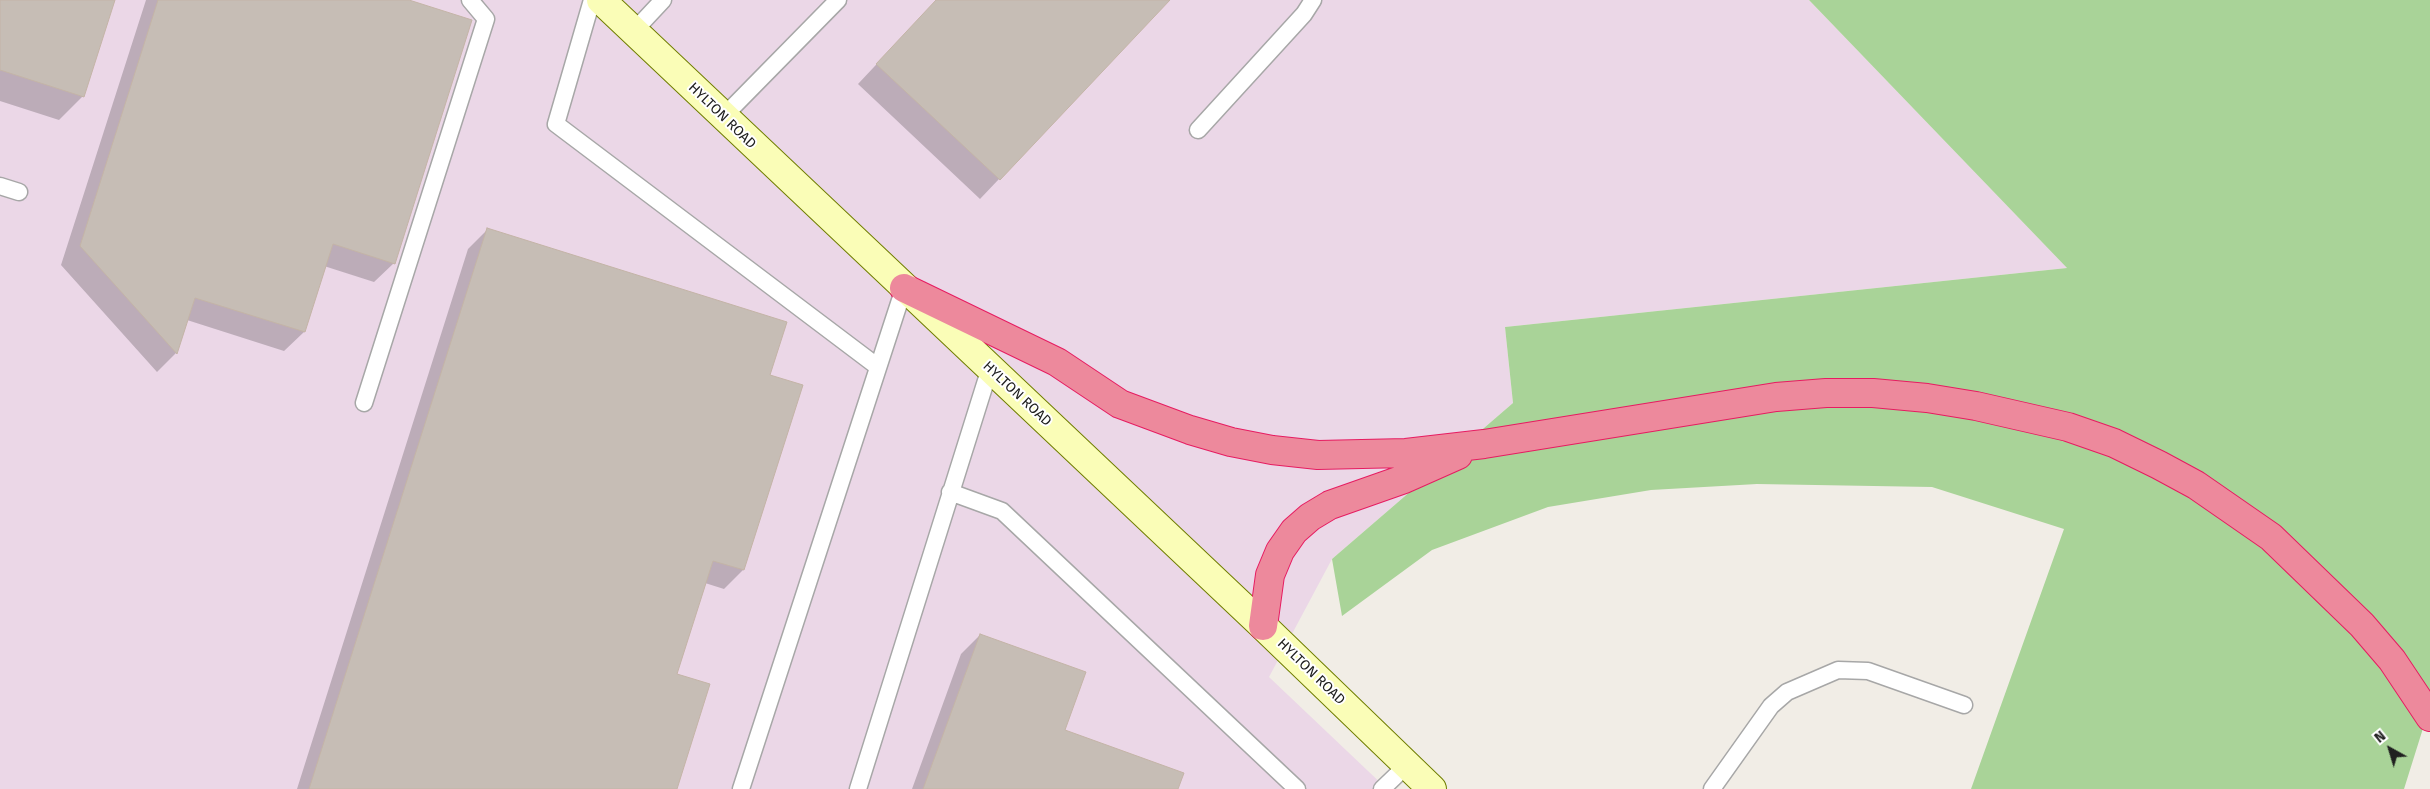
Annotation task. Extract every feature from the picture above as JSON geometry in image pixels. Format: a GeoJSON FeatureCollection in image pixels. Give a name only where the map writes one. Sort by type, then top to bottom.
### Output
{"type":"FeatureCollection","features":[{"type":"Feature","properties":{"kind":"highway"},"geometry":{"type":"LineString","coordinates":[[904,288],[1056,362],[1120,404],[1156,419],[1231,442],[1272,450],[1318,455],[1406,453],[1484,444],[1767,398],[1826,393],[1873,393],[1926,398],[2022,415],[2068,427],[2114,443],[2167,469],[2225,504],[2271,537],[2362,625],[2392,660],[2430,717]]}},
{"type":"Feature","properties":{"kind":"highway"},"geometry":{"type":"LineString","coordinates":[[1263,626],[1270,575],[1280,552],[1294,531],[1310,517],[1330,505],[1404,479],[1484,444]]}},
{"type":"Feature","properties":{"kind":"street","name":"HYLTON ROAD"},"geometry":{"type":"LineString","coordinates":[[601,0],[1263,626],[1432,789]]}},
{"type":"Feature","properties":{"kind":"lane"},"geometry":{"type":"LineString","coordinates":[[364,403],[486,19],[470,0]]}},
{"type":"Feature","properties":{"kind":"lane"},"geometry":{"type":"LineString","coordinates":[[592,0],[556,124],[878,366]]}},
{"type":"Feature","properties":{"kind":"lane"},"geometry":{"type":"LineString","coordinates":[[634,31],[663,0]]}},
{"type":"Feature","properties":{"kind":"lane"},"geometry":{"type":"LineString","coordinates":[[723,117],[838,0]]}},
{"type":"Feature","properties":{"kind":"lane"},"geometry":{"type":"LineString","coordinates":[[1198,130],[1304,14],[1313,0]]}},
{"type":"Feature","properties":{"kind":"lane"},"geometry":{"type":"LineString","coordinates":[[0,186],[19,192]]}},
{"type":"Feature","properties":{"kind":"lane"},"geometry":{"type":"LineString","coordinates":[[741,789],[904,288]]}},
{"type":"Feature","properties":{"kind":"lane"},"geometry":{"type":"LineString","coordinates":[[858,789],[990,368]]}},
{"type":"Feature","properties":{"kind":"lane"},"geometry":{"type":"LineString","coordinates":[[950,492],[1002,511],[1297,789]]}},
{"type":"Feature","properties":{"kind":"lane"},"geometry":{"type":"LineString","coordinates":[[1712,789],[1771,706],[1787,692],[1838,670],[1868,671],[1964,705]]}},
{"type":"Feature","properties":{"kind":"lane"},"geometry":{"type":"LineString","coordinates":[[1382,789],[1407,765]]}},
{"type":"Feature","properties":{"kind":"shaded area"},"geometry":{"type":"Polygon","coordinates":[[[0,0],[1809,0],[2067,268],[1505,327],[1513,403],[1332,559],[1269,677],[1387,789],[0,789],[0,0]]]}},
{"type":"Feature","properties":{"kind":"green space"},"geometry":{"type":"Polygon","coordinates":[[[1809,0],[2430,0],[2430,706],[2404,789],[1971,789],[2064,529],[1932,487],[1757,484],[1651,490],[1548,507],[1432,550],[1342,616],[1332,559],[1513,403],[1505,327],[2067,268],[1809,0]]]}},
{"type":"Feature","properties":{"kind":"building"},"geometry":{"type":"Polygon","coordinates":[[[0,0],[115,0],[84,97],[0,70],[0,0]]]}},
{"type":"Feature","properties":{"kind":"building"},"geometry":{"type":"Polygon","coordinates":[[[158,0],[409,0],[472,20],[395,264],[333,244],[305,332],[195,298],[177,354],[80,246],[158,0]]]}},
{"type":"Feature","properties":{"kind":"building"},"geometry":{"type":"Polygon","coordinates":[[[936,0],[1170,0],[1000,180],[876,64],[936,0]]]}},
{"type":"Feature","properties":{"kind":"building"},"geometry":{"type":"Polygon","coordinates":[[[487,228],[787,322],[770,375],[803,385],[744,570],[713,561],[677,674],[710,684],[677,789],[309,789],[487,228]]]}},
{"type":"Feature","properties":{"kind":"building"},"geometry":{"type":"Polygon","coordinates":[[[980,634],[1086,672],[1065,730],[1184,773],[1178,789],[923,789],[980,634]]]}}]}
